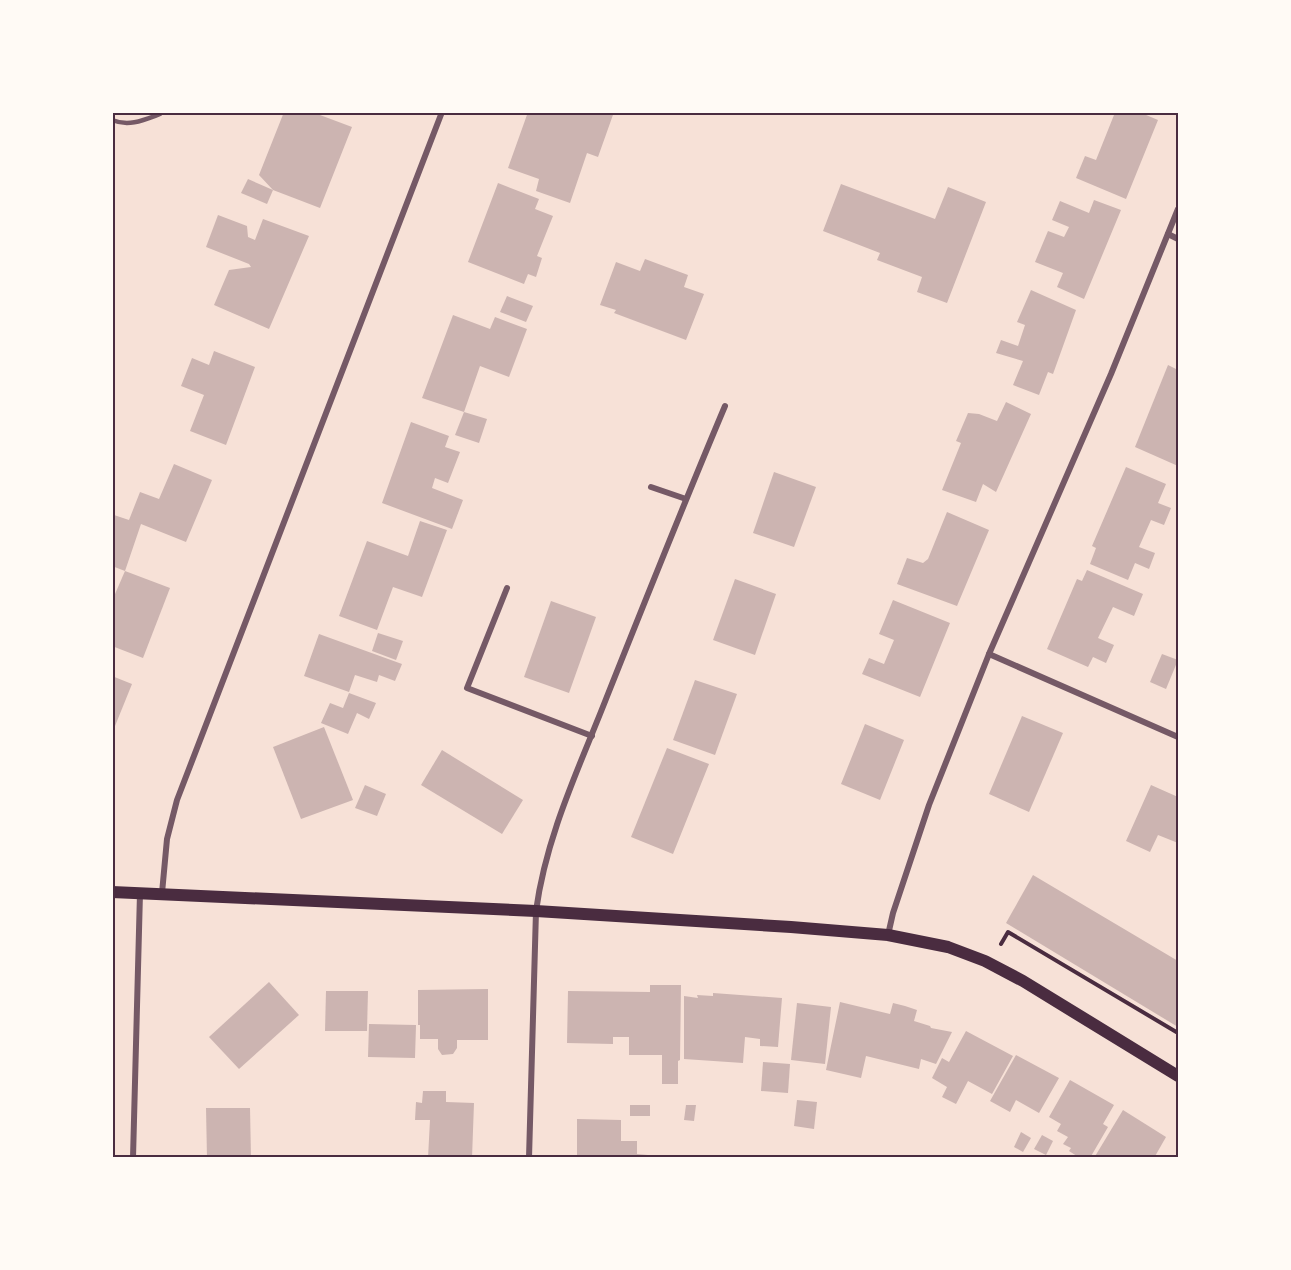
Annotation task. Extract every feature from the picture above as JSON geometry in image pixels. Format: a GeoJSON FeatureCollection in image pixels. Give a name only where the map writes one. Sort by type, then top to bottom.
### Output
{"type":"FeatureCollection","features":[{"type":"Feature","properties":{"kind":"main road"},"geometry":{"type":"LineString","coordinates":[[112,892],[536,911],[888,935],[948,947],[984,961],[1023,981],[1179,1076]]}},
{"type":"Feature","properties":{"kind":"street"},"geometry":{"type":"LineString","coordinates":[[162,894],[167,839],[177,800],[442,112]]}},
{"type":"Feature","properties":{"kind":"street"},"geometry":{"type":"LineString","coordinates":[[888,935],[893,913],[929,805],[989,654],[1111,374],[1179,209]]}},
{"type":"Feature","properties":{"kind":"street"},"geometry":{"type":"LineString","coordinates":[[1168,234],[1179,239]]}},
{"type":"Feature","properties":{"kind":"street"},"geometry":{"type":"LineString","coordinates":[[529,1158],[536,911],[539,887],[555,828],[724,406]]}},
{"type":"Feature","properties":{"kind":"street"},"geometry":{"type":"LineString","coordinates":[[651,487],[686,499]]}},
{"type":"Feature","properties":{"kind":"street"},"geometry":{"type":"LineString","coordinates":[[507,588],[467,688],[592,736]]}},
{"type":"Feature","properties":{"kind":"street"},"geometry":{"type":"LineString","coordinates":[[989,654],[1179,737]]}},
{"type":"Feature","properties":{"kind":"street"},"geometry":{"type":"LineString","coordinates":[[133,1158],[140,893]]}},
{"type":"Feature","properties":{"kind":"lane"},"geometry":{"type":"LineString","coordinates":[[112,120],[133,123],[161,112]]}},
{"type":"Feature","properties":{"kind":"path"},"geometry":{"type":"LineString","coordinates":[[999,947],[1008,932],[1179,1033]]}},
{"type":"Feature","properties":{"kind":"building"},"geometry":{"type":"Polygon","coordinates":[[[284,112],[309,112],[352,127],[320,208],[273,190],[259,175],[284,112]]]}},
{"type":"Feature","properties":{"kind":"building"},"geometry":{"type":"Polygon","coordinates":[[[528,112],[614,112],[598,157],[587,153],[570,203],[536,191],[539,179],[508,168],[528,112]]]}},
{"type":"Feature","properties":{"kind":"building"},"geometry":{"type":"Polygon","coordinates":[[[1110,112],[1139,112],[1158,120],[1126,199],[1076,178],[1085,156],[1096,160],[1114,115],[1110,112]]]}},
{"type":"Feature","properties":{"kind":"building"},"geometry":{"type":"Polygon","coordinates":[[[248,179],[273,190],[267,204],[241,193],[248,179]]]}},
{"type":"Feature","properties":{"kind":"building"},"geometry":{"type":"Polygon","coordinates":[[[498,183],[539,199],[535,209],[553,216],[537,256],[542,258],[536,277],[528,274],[524,284],[468,262],[498,183]]]}},
{"type":"Feature","properties":{"kind":"building"},"geometry":{"type":"Polygon","coordinates":[[[841,184],[935,219],[948,187],[986,202],[947,303],[917,292],[922,277],[877,260],[880,253],[823,231],[841,184]]]}},
{"type":"Feature","properties":{"kind":"building"},"geometry":{"type":"Polygon","coordinates":[[[1094,200],[1121,210],[1084,299],[1057,287],[1063,273],[1035,262],[1048,231],[1064,237],[1069,227],[1052,220],[1060,201],[1089,213],[1094,200]]]}},
{"type":"Feature","properties":{"kind":"building"},"geometry":{"type":"Polygon","coordinates":[[[218,215],[247,226],[248,237],[255,240],[263,219],[309,236],[269,329],[214,305],[229,270],[251,267],[249,264],[206,247],[218,215]]]}},
{"type":"Feature","properties":{"kind":"building"},"geometry":{"type":"Polygon","coordinates":[[[645,259],[688,275],[684,287],[704,294],[686,340],[614,313],[616,310],[600,305],[616,262],[640,271],[645,259]]]}},
{"type":"Feature","properties":{"kind":"building"},"geometry":{"type":"Polygon","coordinates":[[[1031,290],[1076,310],[1053,374],[1048,372],[1039,395],[1013,385],[1023,361],[996,353],[1001,340],[1018,346],[1025,325],[1017,322],[1031,290]]]}},
{"type":"Feature","properties":{"kind":"building"},"geometry":{"type":"Polygon","coordinates":[[[507,296],[533,306],[526,322],[500,312],[507,296]]]}},
{"type":"Feature","properties":{"kind":"building"},"geometry":{"type":"Polygon","coordinates":[[[453,315],[490,329],[495,317],[527,329],[509,377],[480,366],[464,412],[422,398],[453,315]]]}},
{"type":"Feature","properties":{"kind":"building"},"geometry":{"type":"Polygon","coordinates":[[[214,351],[255,367],[226,445],[190,431],[204,395],[181,386],[192,358],[209,365],[214,351]]]}},
{"type":"Feature","properties":{"kind":"building"},"geometry":{"type":"Polygon","coordinates":[[[1168,365],[1178,370],[1178,466],[1135,447],[1168,365]]]}},
{"type":"Feature","properties":{"kind":"building"},"geometry":{"type":"Polygon","coordinates":[[[1006,402],[1031,414],[996,492],[983,484],[976,502],[942,490],[961,443],[956,441],[968,413],[979,414],[997,421],[1006,402]]]}},
{"type":"Feature","properties":{"kind":"building"},"geometry":{"type":"Polygon","coordinates":[[[464,412],[487,419],[479,443],[455,435],[464,412]]]}},
{"type":"Feature","properties":{"kind":"building"},"geometry":{"type":"Polygon","coordinates":[[[411,422],[449,436],[445,447],[460,452],[448,483],[435,478],[432,488],[463,500],[452,529],[382,503],[411,422]]]}},
{"type":"Feature","properties":{"kind":"building"},"geometry":{"type":"Polygon","coordinates":[[[174,464],[212,480],[186,542],[141,524],[125,571],[112,566],[112,520],[114,515],[129,520],[140,492],[159,499],[174,464]]]}},
{"type":"Feature","properties":{"kind":"building"},"geometry":{"type":"Polygon","coordinates":[[[1126,467],[1166,484],[1158,503],[1171,508],[1164,525],[1151,520],[1139,547],[1155,553],[1149,569],[1135,563],[1128,580],[1090,564],[1096,548],[1092,546],[1126,467]]]}},
{"type":"Feature","properties":{"kind":"building"},"geometry":{"type":"Polygon","coordinates":[[[774,472],[816,487],[794,547],[753,533],[774,472]]]}},
{"type":"Feature","properties":{"kind":"building"},"geometry":{"type":"Polygon","coordinates":[[[947,512],[989,530],[957,606],[897,584],[907,558],[923,563],[928,559],[947,512]]]}},
{"type":"Feature","properties":{"kind":"building"},"geometry":{"type":"Polygon","coordinates":[[[420,521],[447,530],[422,597],[393,587],[377,630],[339,616],[367,541],[408,556],[420,521]]]}},
{"type":"Feature","properties":{"kind":"building"},"geometry":{"type":"Polygon","coordinates":[[[1087,570],[1143,594],[1134,616],[1113,607],[1098,638],[1114,645],[1106,663],[1093,657],[1088,667],[1047,649],[1077,579],[1082,581],[1087,570]]]}},
{"type":"Feature","properties":{"kind":"building"},"geometry":{"type":"Polygon","coordinates":[[[125,571],[170,588],[143,658],[112,646],[112,601],[125,571]]]}},
{"type":"Feature","properties":{"kind":"building"},"geometry":{"type":"Polygon","coordinates":[[[735,579],[776,594],[755,655],[713,640],[735,579]]]}},
{"type":"Feature","properties":{"kind":"building"},"geometry":{"type":"Polygon","coordinates":[[[893,600],[950,623],[920,697],[862,674],[869,658],[884,664],[894,640],[879,634],[893,600]]]}},
{"type":"Feature","properties":{"kind":"building"},"geometry":{"type":"Polygon","coordinates":[[[551,601],[596,617],[569,693],[524,677],[551,601]]]}},
{"type":"Feature","properties":{"kind":"building"},"geometry":{"type":"Polygon","coordinates":[[[378,633],[403,641],[396,660],[372,651],[378,633]]]}},
{"type":"Feature","properties":{"kind":"building"},"geometry":{"type":"Polygon","coordinates":[[[319,634],[402,664],[395,681],[379,675],[377,682],[355,675],[349,692],[304,676],[319,634]]]}},
{"type":"Feature","properties":{"kind":"building"},"geometry":{"type":"Polygon","coordinates":[[[1162,654],[1178,660],[1166,689],[1150,682],[1162,654]]]}},
{"type":"Feature","properties":{"kind":"building"},"geometry":{"type":"Polygon","coordinates":[[[112,676],[132,684],[113,731],[112,731],[112,676]]]}},
{"type":"Feature","properties":{"kind":"building"},"geometry":{"type":"Polygon","coordinates":[[[695,680],[737,694],[715,755],[673,740],[695,680]]]}},
{"type":"Feature","properties":{"kind":"building"},"geometry":{"type":"Polygon","coordinates":[[[349,693],[376,703],[369,719],[357,713],[348,734],[321,723],[330,703],[343,708],[349,693]]]}},
{"type":"Feature","properties":{"kind":"building"},"geometry":{"type":"Polygon","coordinates":[[[1022,716],[1063,733],[1029,812],[989,794],[1022,716]]]}},
{"type":"Feature","properties":{"kind":"building"},"geometry":{"type":"Polygon","coordinates":[[[865,724],[904,740],[880,800],[841,784],[865,724]]]}},
{"type":"Feature","properties":{"kind":"building"},"geometry":{"type":"Polygon","coordinates":[[[324,727],[353,800],[301,819],[273,747],[324,727]]]}},
{"type":"Feature","properties":{"kind":"building"},"geometry":{"type":"Polygon","coordinates":[[[667,748],[709,764],[673,854],[631,837],[667,748]]]}},
{"type":"Feature","properties":{"kind":"building"},"geometry":{"type":"Polygon","coordinates":[[[442,750],[523,800],[502,834],[421,785],[442,750]]]}},
{"type":"Feature","properties":{"kind":"building"},"geometry":{"type":"Polygon","coordinates":[[[365,785],[386,794],[377,816],[355,808],[365,785]]]}},
{"type":"Feature","properties":{"kind":"building"},"geometry":{"type":"Polygon","coordinates":[[[1151,785],[1178,797],[1178,843],[1158,835],[1150,852],[1126,841],[1151,785]]]}},
{"type":"Feature","properties":{"kind":"building"},"geometry":{"type":"Polygon","coordinates":[[[1033,875],[1178,961],[1178,1027],[1006,923],[1033,875]]]}},
{"type":"Feature","properties":{"kind":"building"},"geometry":{"type":"Polygon","coordinates":[[[269,982],[299,1015],[239,1069],[209,1037],[269,982]]]}},
{"type":"Feature","properties":{"kind":"building"},"geometry":{"type":"Polygon","coordinates":[[[650,985],[681,985],[678,1084],[662,1084],[662,1055],[629,1055],[629,1037],[613,1037],[613,1044],[567,1043],[568,991],[650,992],[650,985]]]}},
{"type":"Feature","properties":{"kind":"building"},"geometry":{"type":"Polygon","coordinates":[[[488,989],[488,1040],[457,1040],[457,1048],[453,1054],[442,1055],[438,1049],[438,1039],[420,1039],[418,990],[488,989]]]}},
{"type":"Feature","properties":{"kind":"building"},"geometry":{"type":"Polygon","coordinates":[[[326,991],[368,991],[367,1031],[325,1031],[326,991]]]}},
{"type":"Feature","properties":{"kind":"building"},"geometry":{"type":"Polygon","coordinates":[[[713,993],[782,998],[778,1047],[760,1046],[760,1039],[745,1037],[743,1063],[684,1059],[684,996],[698,998],[697,995],[713,996],[713,993]]]}},
{"type":"Feature","properties":{"kind":"building"},"geometry":{"type":"Polygon","coordinates":[[[840,1002],[890,1014],[893,1003],[905,1006],[917,1010],[914,1021],[931,1028],[952,1032],[936,1064],[921,1059],[919,1069],[866,1056],[861,1078],[826,1070],[840,1002]]]}},
{"type":"Feature","properties":{"kind":"building"},"geometry":{"type":"Polygon","coordinates":[[[797,1003],[831,1007],[825,1064],[791,1060],[797,1003]]]}},
{"type":"Feature","properties":{"kind":"building"},"geometry":{"type":"Polygon","coordinates":[[[369,1024],[416,1025],[415,1058],[368,1057],[369,1024]]]}},
{"type":"Feature","properties":{"kind":"building"},"geometry":{"type":"Polygon","coordinates":[[[966,1031],[1013,1056],[992,1094],[968,1081],[956,1104],[942,1097],[947,1087],[932,1078],[942,1058],[949,1062],[966,1031]]]}},
{"type":"Feature","properties":{"kind":"building"},"geometry":{"type":"Polygon","coordinates":[[[1016,1055],[1059,1078],[1039,1113],[1016,1100],[1010,1112],[990,1101],[1016,1055]]]}},
{"type":"Feature","properties":{"kind":"building"},"geometry":{"type":"Polygon","coordinates":[[[763,1062],[790,1064],[788,1093],[761,1091],[763,1062]]]}},
{"type":"Feature","properties":{"kind":"building"},"geometry":{"type":"Polygon","coordinates":[[[1070,1080],[1114,1105],[1103,1124],[1108,1127],[1090,1158],[1080,1158],[1069,1151],[1071,1148],[1063,1144],[1068,1137],[1057,1131],[1061,1124],[1049,1117],[1070,1080]]]}},
{"type":"Feature","properties":{"kind":"building"},"geometry":{"type":"Polygon","coordinates":[[[423,1091],[446,1091],[446,1102],[474,1103],[472,1158],[428,1158],[430,1120],[415,1120],[416,1102],[422,1103],[423,1091]]]}},
{"type":"Feature","properties":{"kind":"building"},"geometry":{"type":"Polygon","coordinates":[[[797,1100],[817,1102],[814,1129],[794,1126],[797,1100]]]}},
{"type":"Feature","properties":{"kind":"building"},"geometry":{"type":"Polygon","coordinates":[[[630,1105],[650,1105],[650,1116],[630,1116],[630,1105]]]}},
{"type":"Feature","properties":{"kind":"building"},"geometry":{"type":"Polygon","coordinates":[[[686,1105],[696,1105],[694,1121],[684,1120],[686,1105]]]}},
{"type":"Feature","properties":{"kind":"building"},"geometry":{"type":"Polygon","coordinates":[[[206,1108],[250,1108],[251,1158],[207,1158],[206,1108]]]}},
{"type":"Feature","properties":{"kind":"building"},"geometry":{"type":"Polygon","coordinates":[[[1123,1110],[1166,1137],[1154,1158],[1094,1158],[1123,1110]]]}},
{"type":"Feature","properties":{"kind":"building"},"geometry":{"type":"Polygon","coordinates":[[[577,1119],[621,1120],[621,1141],[637,1141],[637,1154],[648,1155],[648,1158],[577,1158],[577,1119]]]}},
{"type":"Feature","properties":{"kind":"building"},"geometry":{"type":"Polygon","coordinates":[[[1021,1132],[1031,1138],[1023,1152],[1014,1147],[1021,1132]]]}},
{"type":"Feature","properties":{"kind":"building"},"geometry":{"type":"Polygon","coordinates":[[[1042,1135],[1053,1141],[1046,1155],[1034,1149],[1042,1135]]]}}]}
